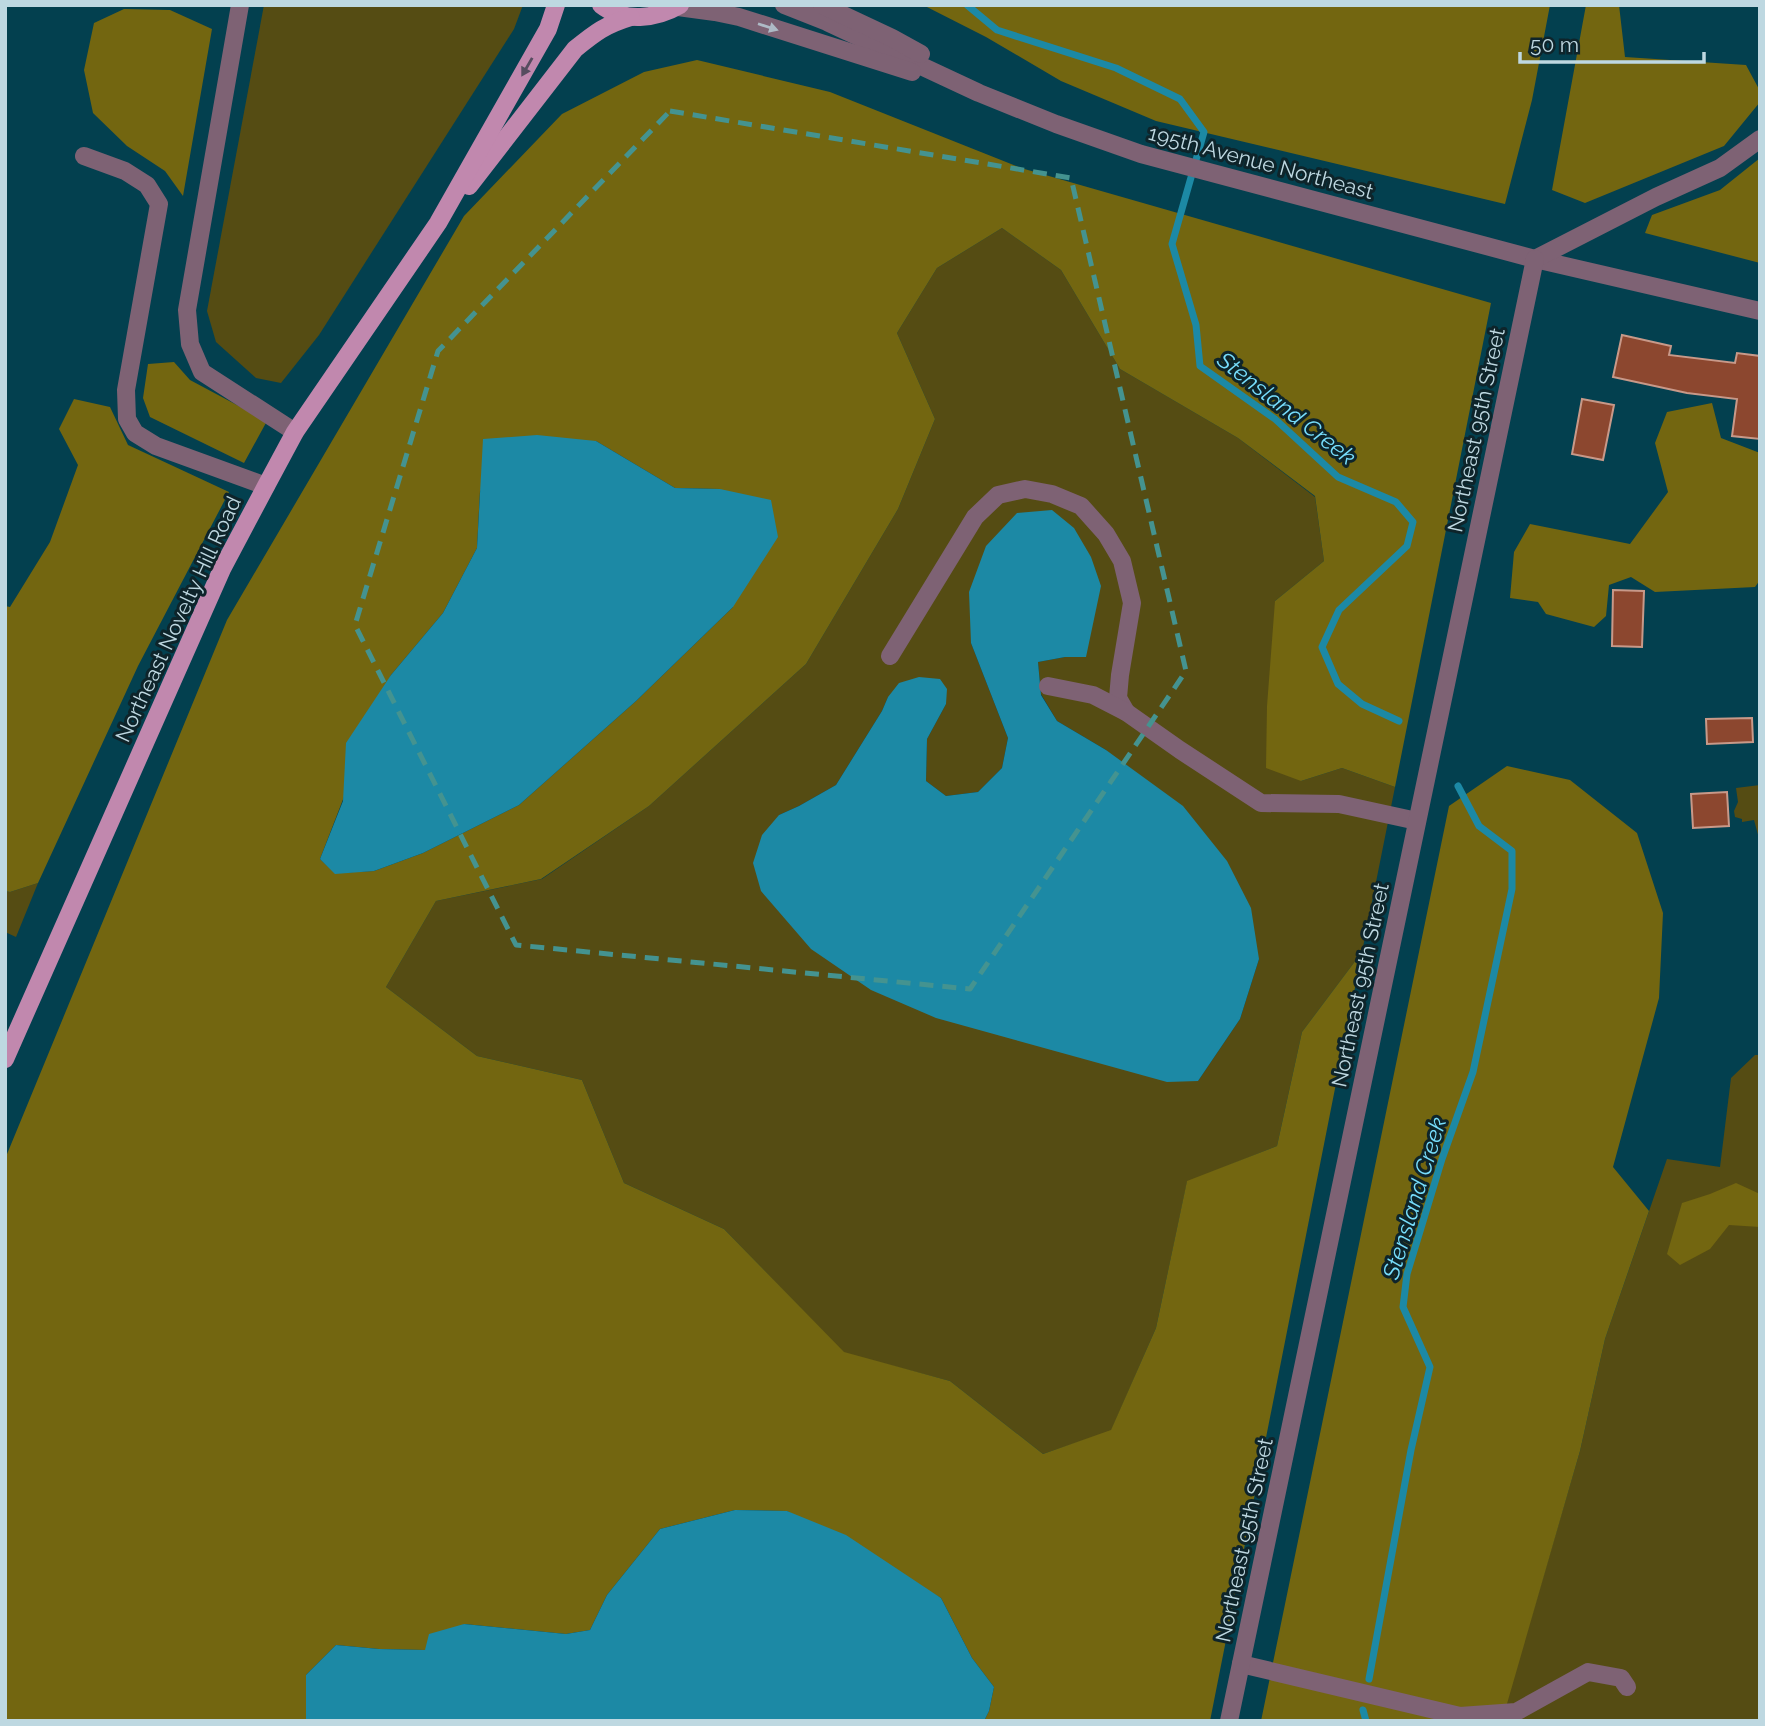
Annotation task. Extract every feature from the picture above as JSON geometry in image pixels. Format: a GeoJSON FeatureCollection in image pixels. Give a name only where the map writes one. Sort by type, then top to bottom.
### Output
{"type":"FeatureCollection","features":[{"type":"Feature","properties":{"kind":"main road","name":"Northeast Novelty Hill Road"},"geometry":{"type":"LineString","coordinates":[[5,1059],[222,569],[265,486],[295,432],[438,223],[548,29],[556,5]]}},
{"type":"Feature","properties":{"kind":"main road"},"geometry":{"type":"LineString","coordinates":[[601,5],[631,17]]}},
{"type":"Feature","properties":{"kind":"main road","name":"Northeast Novelty Hill Road"},"geometry":{"type":"LineString","coordinates":[[438,223],[575,49],[609,24],[631,17],[656,16],[679,6]]}},
{"type":"Feature","properties":{"kind":"street"},"geometry":{"type":"LineString","coordinates":[[240,5],[187,310],[190,344],[202,372],[295,432]]}},
{"type":"Feature","properties":{"kind":"street"},"geometry":{"type":"LineString","coordinates":[[784,5],[827,22],[979,93]]}},
{"type":"Feature","properties":{"kind":"street"},"geometry":{"type":"LineString","coordinates":[[822,5],[928,58],[979,93]]}},
{"type":"Feature","properties":{"kind":"street"},"geometry":{"type":"LineString","coordinates":[[679,6],[739,17],[979,93]]}},
{"type":"Feature","properties":{"kind":"street","name":"195th Avenue Northeast"},"geometry":{"type":"LineString","coordinates":[[979,93],[1141,154],[1535,259],[1760,311]]}},
{"type":"Feature","properties":{"kind":"street"},"geometry":{"type":"LineString","coordinates":[[1535,259],[1656,197],[1720,169],[1760,139]]}},
{"type":"Feature","properties":{"kind":"street"},"geometry":{"type":"LineString","coordinates":[[84,156],[125,171],[147,185],[159,204],[126,390],[127,419],[135,433],[156,446],[265,486]]}},
{"type":"Feature","properties":{"kind":"street","name":"Northeast 95th Street"},"geometry":{"type":"LineString","coordinates":[[1229,1721],[1535,259]]}},
{"type":"Feature","properties":{"kind":"street"},"geometry":{"type":"LineString","coordinates":[[890,656],[975,517],[998,495],[1025,489],[1052,494],[1081,506],[1106,534],[1122,561],[1132,603],[1118,698],[1126,712]]}},
{"type":"Feature","properties":{"kind":"street"},"geometry":{"type":"LineString","coordinates":[[1048,686],[1093,695],[1126,712],[1261,803],[1339,804],[1417,821]]}},
{"type":"Feature","properties":{"kind":"street"},"geometry":{"type":"LineString","coordinates":[[1241,1664],[1460,1716],[1516,1712],[1588,1672],[1621,1678],[1627,1687]]}},
{"type":"Feature","properties":{"kind":"highlighted area"},"geometry":{"type":"Polygon","coordinates":[[[670,111],[1071,178],[1186,671],[970,989],[516,945],[355,625],[438,351],[670,111]]]}},
{"type":"Feature","properties":{"kind":"shaded area"},"geometry":{"type":"Polygon","coordinates":[[[264,5],[523,5],[514,29],[319,335],[281,383],[256,378],[216,342],[207,311],[264,5]]]}},
{"type":"Feature","properties":{"kind":"shaded area"},"geometry":{"type":"Polygon","coordinates":[[[923,5],[1550,5],[1532,100],[1505,204],[1156,121],[1061,81],[986,37],[923,5]]]}},
{"type":"Feature","properties":{"kind":"shaded area"},"geometry":{"type":"Polygon","coordinates":[[[1586,5],[1619,5],[1625,57],[1746,65],[1760,91],[1760,102],[1724,146],[1585,203],[1552,190],[1586,5]]]}},
{"type":"Feature","properties":{"kind":"shaded area"},"geometry":{"type":"Polygon","coordinates":[[[124,9],[170,10],[212,29],[183,196],[165,171],[127,146],[93,113],[84,70],[94,23],[124,9]]]}},
{"type":"Feature","properties":{"kind":"shaded area"},"geometry":{"type":"Polygon","coordinates":[[[697,60],[830,92],[1021,168],[1491,303],[1395,787],[1342,768],[1301,781],[1266,768],[1267,706],[1275,601],[1324,561],[1315,496],[1238,438],[1120,369],[1061,270],[1002,228],[937,268],[897,333],[935,419],[898,509],[806,664],[649,806],[541,879],[436,901],[386,987],[477,1056],[582,1080],[624,1183],[724,1229],[844,1352],[950,1381],[1043,1454],[1111,1430],[1156,1328],[1187,1181],[1277,1146],[1302,1032],[1362,952],[1210,1721],[984,1721],[994,1687],[972,1658],[941,1598],[787,1511],[735,1510],[660,1529],[607,1595],[590,1630],[566,1634],[464,1624],[425,1650],[336,1645],[306,1675],[306,1721],[5,1721],[5,1159],[227,620],[464,216],[562,114],[644,72],[697,60]],[[596,441],[480,491],[477,548],[443,613],[391,675],[320,859],[335,873],[374,871],[423,853],[519,805],[636,701],[733,607],[720,489],[675,488],[596,441]]]}},
{"type":"Feature","properties":{"kind":"shaded area"},"geometry":{"type":"Polygon","coordinates":[[[1760,158],[1760,263],[1645,233],[1652,215],[1720,190],[1760,158]]]}},
{"type":"Feature","properties":{"kind":"shaded area"},"geometry":{"type":"Polygon","coordinates":[[[1002,228],[1061,270],[1120,369],[1238,438],[1315,497],[1324,561],[1275,601],[1301,781],[1342,768],[1395,787],[1362,952],[1302,1032],[1277,1146],[1187,1182],[1156,1328],[1111,1431],[1043,1454],[950,1381],[844,1353],[724,1229],[624,1183],[582,1080],[477,1056],[386,987],[436,901],[542,879],[649,806],[806,664],[898,509],[935,419],[897,333],[937,268],[1002,228]],[[971,643],[1008,738],[1002,768],[978,792],[946,796],[926,781],[927,739],[946,704],[888,697],[836,785],[779,815],[1198,1081],[1240,1019],[1259,959],[1106,750],[1057,721],[1041,694],[1038,662],[1086,656],[971,643]]]}},
{"type":"Feature","properties":{"kind":"shaded area"},"geometry":{"type":"Polygon","coordinates":[[[174,362],[190,380],[267,421],[244,463],[150,417],[143,398],[148,364],[174,362]]]}},
{"type":"Feature","properties":{"kind":"shaded area"},"geometry":{"type":"Polygon","coordinates":[[[74,399],[110,407],[128,445],[229,492],[138,666],[38,883],[10,892],[5,891],[5,606],[10,607],[50,542],[78,465],[59,429],[74,399]]]}},
{"type":"Feature","properties":{"kind":"shaded area"},"geometry":{"type":"Polygon","coordinates":[[[1712,403],[1721,438],[1760,453],[1760,580],[1755,587],[1655,592],[1631,577],[1609,585],[1606,616],[1594,627],[1546,614],[1538,602],[1510,598],[1514,552],[1530,524],[1630,544],[1668,492],[1655,443],[1667,412],[1712,403]]]}},
{"type":"Feature","properties":{"kind":"shaded area"},"geometry":{"type":"Polygon","coordinates":[[[1507,766],[1570,780],[1637,833],[1663,913],[1659,998],[1613,1167],[1649,1211],[1605,1339],[1580,1451],[1502,1721],[1261,1721],[1449,806],[1507,766]]]}},
{"type":"Feature","properties":{"kind":"shaded area"},"geometry":{"type":"Polygon","coordinates":[[[1760,785],[1760,842],[1754,820],[1742,822],[1742,819],[1735,817],[1734,811],[1738,802],[1736,788],[1760,785]]]}},
{"type":"Feature","properties":{"kind":"shaded area"},"geometry":{"type":"Polygon","coordinates":[[[38,883],[16,937],[5,932],[5,891],[10,892],[38,883]]]}},
{"type":"Feature","properties":{"kind":"shaded area"},"geometry":{"type":"Polygon","coordinates":[[[1755,1055],[1760,1055],[1760,1721],[1501,1721],[1580,1451],[1605,1339],[1667,1159],[1720,1167],[1731,1078],[1755,1055]]]}},
{"type":"Feature","properties":{"kind":"shaded area"},"geometry":{"type":"Polygon","coordinates":[[[1736,1183],[1760,1194],[1760,1227],[1729,1225],[1710,1249],[1680,1265],[1667,1254],[1682,1203],[1736,1183]]]}},
{"type":"Feature","properties":{"kind":"water"},"geometry":{"type":"Polygon","coordinates":[[[537,435],[596,441],[675,488],[720,489],[771,500],[778,537],[733,607],[636,701],[519,805],[423,853],[374,871],[335,874],[320,859],[343,801],[346,743],[391,675],[443,613],[477,548],[483,439],[537,435]]]}},
{"type":"Feature","properties":{"kind":"water"},"geometry":{"type":"Polygon","coordinates":[[[1052,510],[1074,528],[1091,557],[1101,586],[1086,657],[1065,657],[1038,662],[1041,695],[1057,721],[1106,750],[1183,806],[1227,861],[1251,908],[1259,959],[1240,1019],[1198,1081],[1167,1082],[936,1018],[871,990],[811,949],[761,891],[753,863],[762,835],[779,815],[836,785],[899,683],[919,677],[940,679],[947,689],[946,704],[927,739],[926,781],[946,796],[978,792],[1002,768],[1008,738],[971,643],[969,592],[986,546],[1017,513],[1052,510]]]}},
{"type":"Feature","properties":{"kind":"water"},"geometry":{"type":"Polygon","coordinates":[[[735,1510],[787,1511],[846,1535],[941,1598],[972,1658],[994,1687],[984,1721],[306,1721],[306,1675],[336,1645],[425,1650],[429,1634],[464,1624],[566,1634],[590,1630],[607,1595],[660,1529],[735,1510]]]}},
{"type":"Feature","properties":{"kind":"building"},"geometry":{"type":"Polygon","coordinates":[[[1622,335],[1671,346],[1669,355],[1735,363],[1737,353],[1760,356],[1760,439],[1732,436],[1737,399],[1687,393],[1613,377],[1622,335]]]}},
{"type":"Feature","properties":{"kind":"building"},"geometry":{"type":"Polygon","coordinates":[[[1582,399],[1614,405],[1603,460],[1572,454],[1582,399]]]}},
{"type":"Feature","properties":{"kind":"building"},"geometry":{"type":"Polygon","coordinates":[[[1613,590],[1644,591],[1642,647],[1612,646],[1613,590]]]}},
{"type":"Feature","properties":{"kind":"building"},"geometry":{"type":"Polygon","coordinates":[[[1752,718],[1753,742],[1707,744],[1706,719],[1752,718]]]}},
{"type":"Feature","properties":{"kind":"building"},"geometry":{"type":"Polygon","coordinates":[[[1727,792],[1729,826],[1693,828],[1691,794],[1727,792]]]}},
{"type":"Feature","properties":{"kind":"waterway","name":"Stensland Creek"},"geometry":{"type":"LineString","coordinates":[[967,5],[997,30],[1116,68],[1180,99],[1204,132],[1172,244],[1196,325],[1200,366],[1275,419],[1338,477],[1396,502],[1413,522],[1407,546],[1339,610],[1322,647],[1338,684],[1362,704],[1399,721]]}},
{"type":"Feature","properties":{"kind":"waterway","name":"Stensland Creek"},"geometry":{"type":"LineString","coordinates":[[1369,1679],[1411,1450],[1430,1367],[1403,1307],[1407,1274],[1442,1159],[1473,1072],[1512,889],[1512,851],[1479,826],[1458,786]]}},
{"type":"Feature","properties":{"kind":"waterway","name":"Stensland Creek"},"geometry":{"type":"LineString","coordinates":[[1363,1710],[1366,1721]]}}]}
